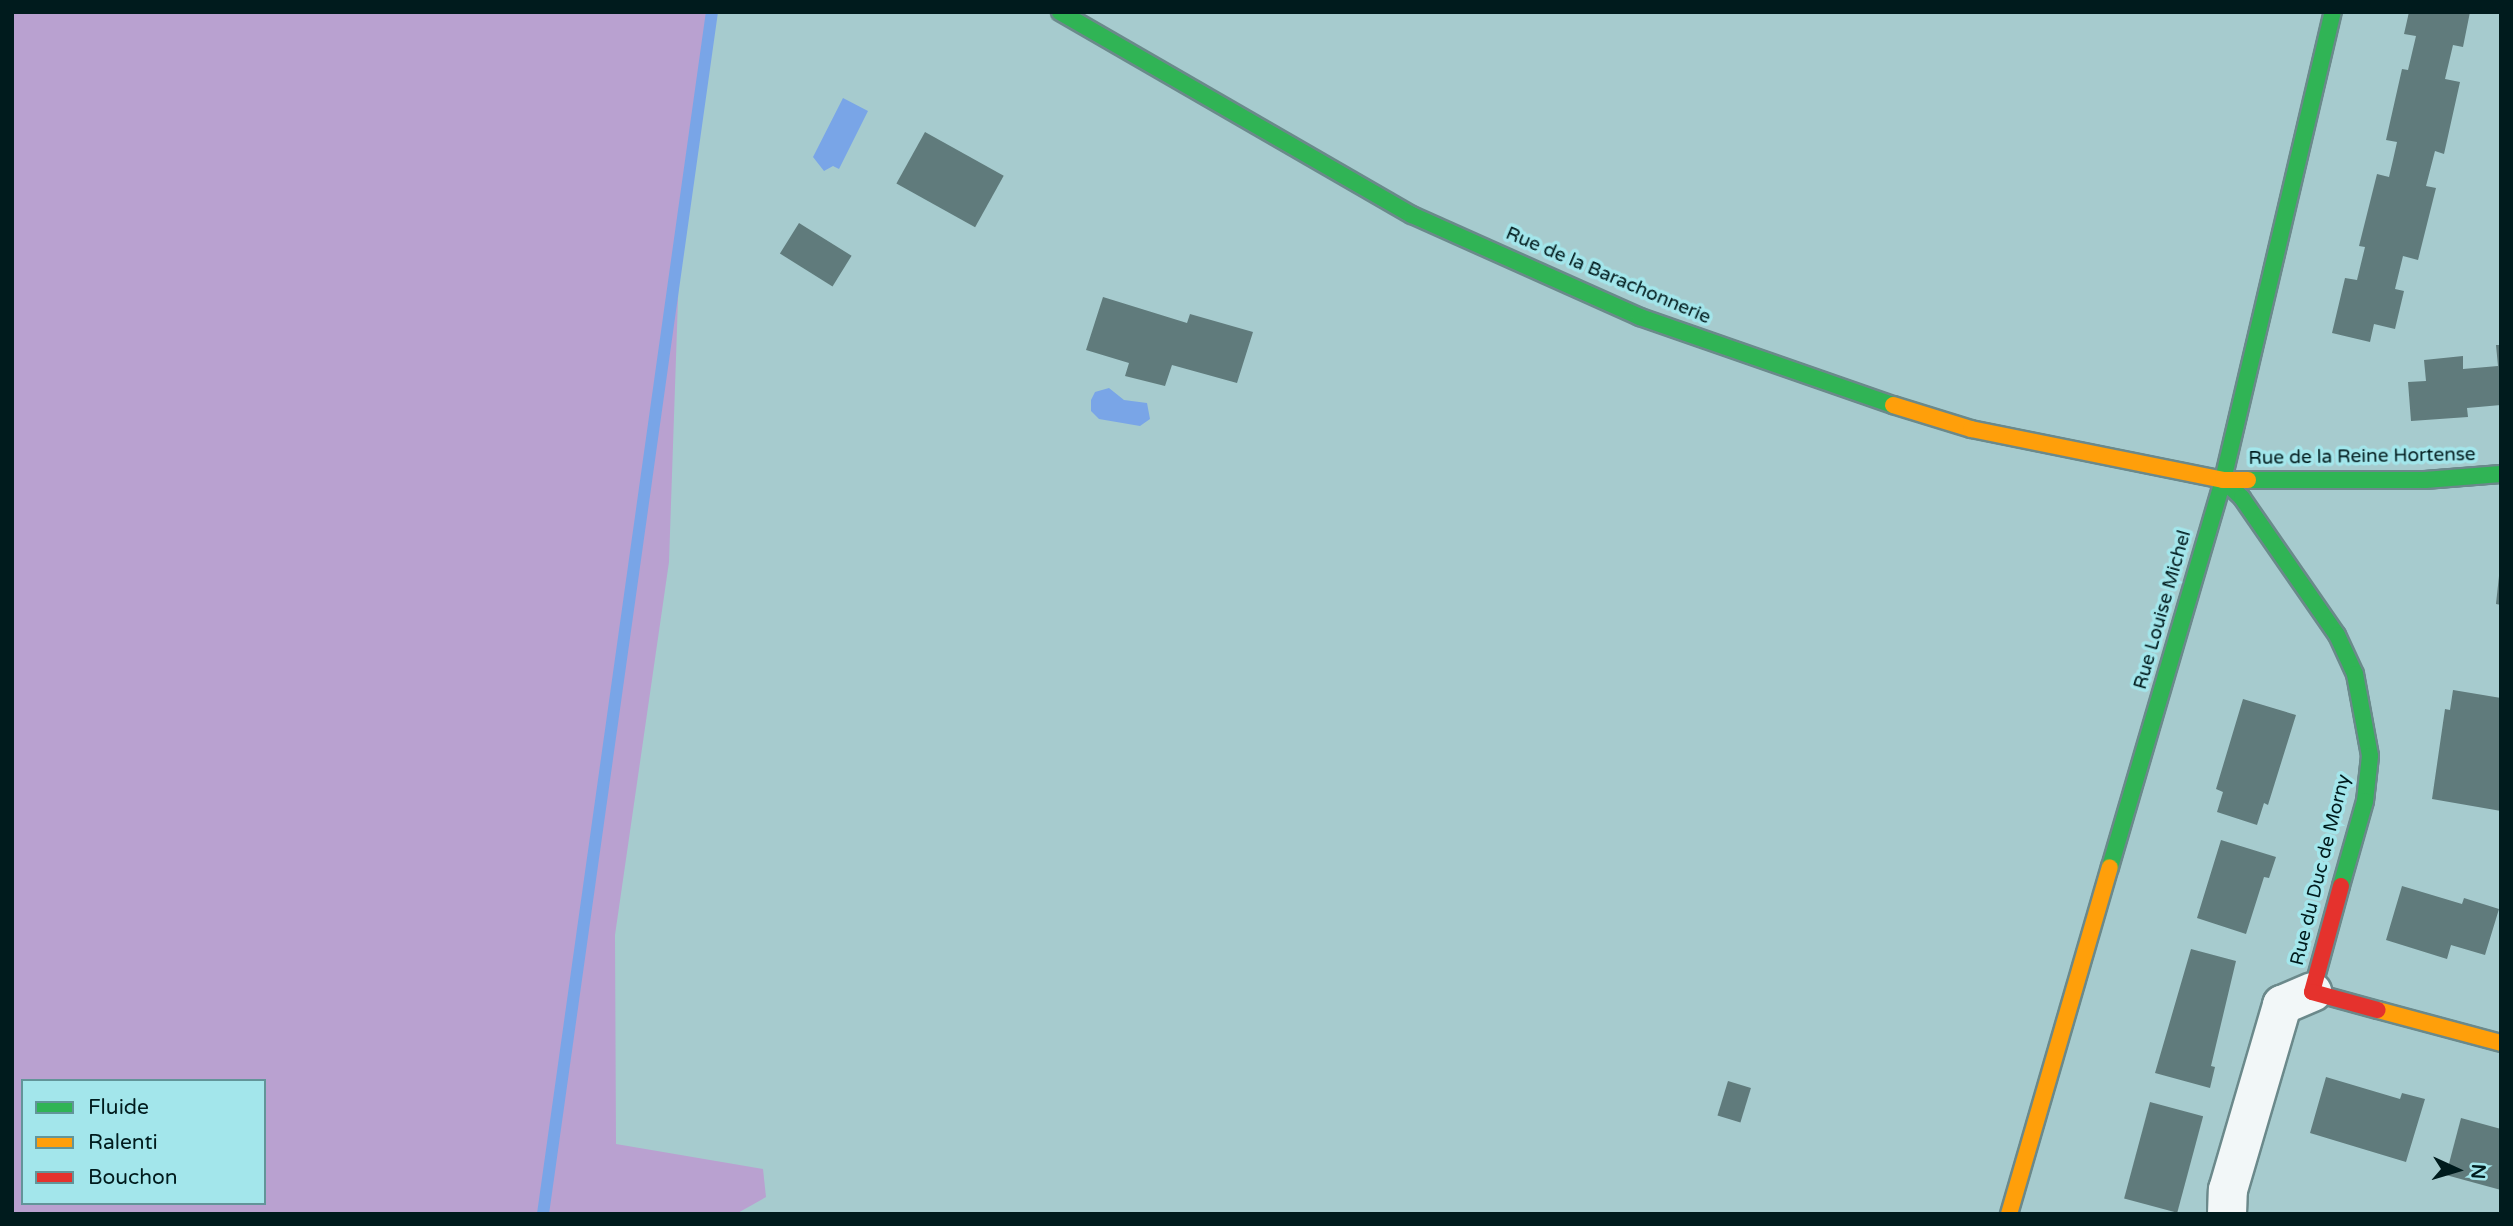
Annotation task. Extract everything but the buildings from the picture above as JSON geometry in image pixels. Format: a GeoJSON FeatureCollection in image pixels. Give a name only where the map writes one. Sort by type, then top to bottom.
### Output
{"type":"FeatureCollection","features":[{"type":"Feature","properties":{"kind":"street","name":"Rue de la Barachonnerie"},"geometry":{"type":"LineString","coordinates":[[1060,12],[1412,215],[1640,317],[1971,429],[2223,480]]}},
{"type":"Feature","properties":{"kind":"street","name":"Rue Louise Michel"},"geometry":{"type":"LineString","coordinates":[[2009,1214],[2223,480],[2333,12]]}},
{"type":"Feature","properties":{"kind":"street","name":"Rue de la Reine Hortense"},"geometry":{"type":"LineString","coordinates":[[2223,480],[2425,480],[2501,474]]}},
{"type":"Feature","properties":{"kind":"street","name":"Rue du Duc de Morny"},"geometry":{"type":"LineString","coordinates":[[2223,480],[2242,498],[2337,635],[2355,674],[2370,756],[2365,801],[2312,992],[2501,1043]]}},
{"type":"Feature","properties":{"kind":"street"},"geometry":{"type":"LineString","coordinates":[[2227,1214],[2228,1190],[2283,1005],[2312,992]]}},
{"type":"Feature","properties":{"kind":"shaded area"},"geometry":{"type":"Polygon","coordinates":[[[12,12],[711,12],[681,212],[669,562],[615,935],[616,1144],[763,1169],[766,1197],[736,1214],[12,1214],[12,12]]]}},
{"type":"Feature","properties":{"kind":"water"},"geometry":{"type":"Polygon","coordinates":[[[843,98],[868,111],[839,169],[833,166],[824,171],[813,157],[843,98]]]}},
{"type":"Feature","properties":{"kind":"water"},"geometry":{"type":"Polygon","coordinates":[[[1109,388],[1124,400],[1147,403],[1150,419],[1140,426],[1099,419],[1091,411],[1091,400],[1095,392],[1109,388]]]}},
{"type":"Feature","properties":{"kind":"waterway"},"geometry":{"type":"LineString","coordinates":[[543,1214],[712,12]]}},
{"type":"Feature","properties":{"kind":"traffic: fast"},"geometry":{"type":"LineString","coordinates":[[1060,12],[1412,215],[1640,317],[1893,405]]}},
{"type":"Feature","properties":{"kind":"traffic: fast"},"geometry":{"type":"LineString","coordinates":[[2110,867],[2223,480],[2333,12]]}},
{"type":"Feature","properties":{"kind":"traffic: fast"},"geometry":{"type":"LineString","coordinates":[[2248,480],[2425,480],[2501,474]]}},
{"type":"Feature","properties":{"kind":"traffic: fast"},"geometry":{"type":"LineString","coordinates":[[2223,480],[2242,498],[2337,635],[2355,674],[2370,756],[2365,801],[2341,886]]}},
{"type":"Feature","properties":{"kind":"traffic: slow"},"geometry":{"type":"LineString","coordinates":[[1893,405],[1971,429],[2223,480],[2248,480]]}},
{"type":"Feature","properties":{"kind":"traffic: slow"},"geometry":{"type":"LineString","coordinates":[[2009,1214],[2110,867]]}},
{"type":"Feature","properties":{"kind":"traffic: slow"},"geometry":{"type":"LineString","coordinates":[[2378,1010],[2501,1043]]}},
{"type":"Feature","properties":{"kind":"traffic: jam"},"geometry":{"type":"LineString","coordinates":[[2341,886],[2312,992],[2378,1010]]}}]}
